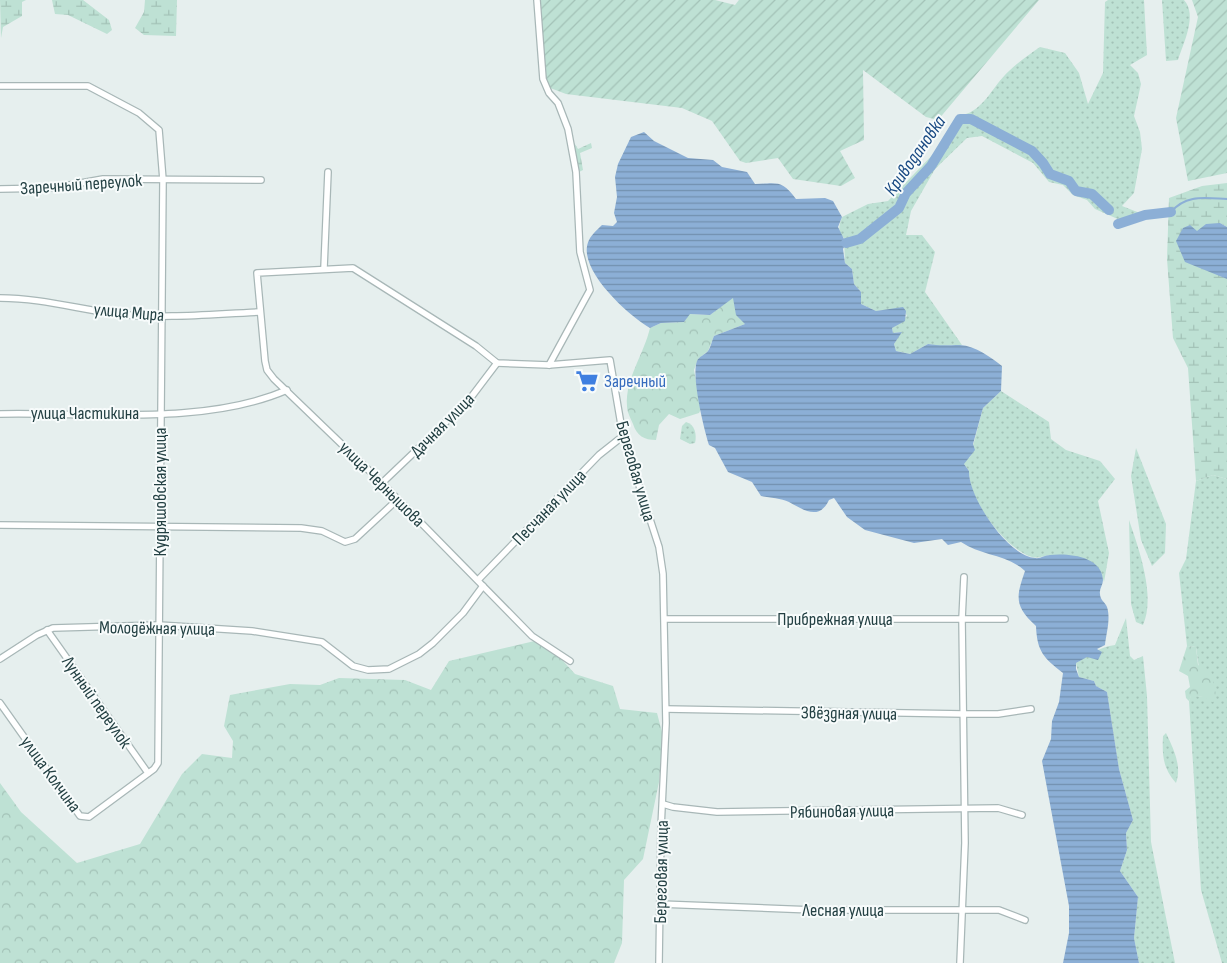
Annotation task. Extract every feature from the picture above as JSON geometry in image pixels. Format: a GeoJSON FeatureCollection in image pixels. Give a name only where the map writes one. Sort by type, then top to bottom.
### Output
{"type":"FeatureCollection","features":[{"type":"Feature","properties":{"kind":"street"},"geometry":{"type":"LineString","coordinates":[[537,0],[543,79],[549,93],[558,103],[568,128],[576,172],[580,252],[590,290],[549,365]]}},
{"type":"Feature","properties":{"kind":"street","name":"Кудряшовская улица"},"geometry":{"type":"LineString","coordinates":[[0,86],[88,86],[139,113],[159,130],[163,180],[160,413],[160,754],[154,769],[86,818]]}},
{"type":"Feature","properties":{"kind":"street"},"geometry":{"type":"LineString","coordinates":[[328,172],[324,268],[346,267],[358,270],[476,346],[497,363]]}},
{"type":"Feature","properties":{"kind":"street","name":"Заречный переулок"},"geometry":{"type":"LineString","coordinates":[[0,188],[53,188],[103,179],[261,180]]}},
{"type":"Feature","properties":{"kind":"street","name":"улица Чернышова"},"geometry":{"type":"LineString","coordinates":[[324,268],[257,273],[259,312],[268,370],[532,636],[570,661]]}},
{"type":"Feature","properties":{"kind":"street","name":"улица Мира"},"geometry":{"type":"LineString","coordinates":[[0,298],[40,300],[117,314],[161,317],[259,312]]}},
{"type":"Feature","properties":{"kind":"street","name":"Береговая улица"},"geometry":{"type":"LineString","coordinates":[[497,363],[549,365],[610,360],[623,436],[658,547],[665,619],[666,709],[659,963]]}},
{"type":"Feature","properties":{"kind":"street","name":"Дачная улица"},"geometry":{"type":"LineString","coordinates":[[382,483],[469,400],[497,363]]}},
{"type":"Feature","properties":{"kind":"street","name":"улица Частикина"},"geometry":{"type":"LineString","coordinates":[[0,414],[160,413],[213,410],[266,400],[288,390]]}},
{"type":"Feature","properties":{"kind":"street","name":"Песчаная улица"},"geometry":{"type":"LineString","coordinates":[[478,580],[599,455],[623,436]]}},
{"type":"Feature","properties":{"kind":"street"},"geometry":{"type":"LineString","coordinates":[[0,525],[301,528],[322,531],[345,542],[355,539],[397,500]]}},
{"type":"Feature","properties":{"kind":"street"},"geometry":{"type":"LineString","coordinates":[[960,963],[964,867],[962,619],[964,577]]}},
{"type":"Feature","properties":{"kind":"street","name":"Молодёжная улица"},"geometry":{"type":"LineString","coordinates":[[0,659],[47,630],[66,627],[159,625],[252,631],[322,642],[353,666],[368,670],[389,669],[419,654],[434,643],[463,614],[483,586]]}},
{"type":"Feature","properties":{"kind":"street","name":"Прибрежная улица"},"geometry":{"type":"LineString","coordinates":[[665,619],[1005,618]]}},
{"type":"Feature","properties":{"kind":"street","name":"Лунный переулок"},"geometry":{"type":"LineString","coordinates":[[47,630],[148,773]]}},
{"type":"Feature","properties":{"kind":"street","name":"улица Колчина"},"geometry":{"type":"LineString","coordinates":[[0,703],[80,816],[86,818]]}},
{"type":"Feature","properties":{"kind":"street","name":"Звёздная улица"},"geometry":{"type":"LineString","coordinates":[[666,709],[964,714],[1031,710]]}},
{"type":"Feature","properties":{"kind":"street","name":"Рябиновая улица"},"geometry":{"type":"LineString","coordinates":[[663,804],[673,807],[717,812],[963,810],[998,808],[1022,815]]}},
{"type":"Feature","properties":{"kind":"street","name":"Лесная улица"},"geometry":{"type":"LineString","coordinates":[[660,904],[813,910],[999,910],[1025,920]]}},
{"type":"Feature","properties":{"kind":"green space"},"geometry":{"type":"Polygon","coordinates":[[[0,0],[26,0],[22,2],[22,16],[3,27],[1,38],[0,0]]]}},
{"type":"Feature","properties":{"kind":"green space"},"geometry":{"type":"Polygon","coordinates":[[[52,0],[83,0],[109,20],[112,30],[107,34],[68,15],[55,14],[52,0]]]}},
{"type":"Feature","properties":{"kind":"green space"},"geometry":{"type":"Polygon","coordinates":[[[145,0],[177,0],[176,36],[144,35],[135,28],[144,12],[145,0]]]}},
{"type":"Feature","properties":{"kind":"green space"},"geometry":{"type":"Polygon","coordinates":[[[537,0],[715,0],[735,5],[739,0],[1039,0],[938,120],[926,117],[863,70],[864,140],[840,151],[855,178],[841,186],[793,179],[778,158],[746,163],[740,161],[712,121],[682,108],[566,94],[545,86],[537,0]]]}},
{"type":"Feature","properties":{"kind":"green space"},"geometry":{"type":"Polygon","coordinates":[[[1108,0],[1144,0],[1147,55],[1130,65],[1138,73],[1141,84],[1134,116],[1140,132],[1142,149],[1134,193],[1122,206],[1145,215],[1129,224],[1095,209],[1087,200],[1073,195],[1063,185],[1049,182],[1033,163],[982,136],[967,138],[935,169],[911,211],[906,235],[922,235],[935,252],[925,292],[962,345],[938,346],[928,344],[910,354],[896,351],[894,344],[901,332],[893,333],[892,328],[907,316],[903,308],[876,311],[861,304],[861,292],[854,284],[852,269],[845,263],[844,238],[839,228],[842,217],[868,204],[888,201],[940,147],[957,116],[974,110],[1009,71],[1040,47],[1065,53],[1079,73],[1088,104],[1103,73],[1105,2],[1108,0]]]}},
{"type":"Feature","properties":{"kind":"green space"},"geometry":{"type":"Polygon","coordinates":[[[1162,0],[1184,0],[1190,13],[1186,38],[1178,60],[1166,61],[1162,0]]]}},
{"type":"Feature","properties":{"kind":"green space"},"geometry":{"type":"Polygon","coordinates":[[[1192,0],[1227,0],[1227,173],[1188,181],[1176,118],[1198,17],[1192,0]]]}},
{"type":"Feature","properties":{"kind":"green space"},"geometry":{"type":"Polygon","coordinates":[[[573,141],[578,149],[591,143],[592,148],[580,153],[583,170],[579,172],[573,141]]]}},
{"type":"Feature","properties":{"kind":"green space"},"geometry":{"type":"Polygon","coordinates":[[[1227,183],[1227,227],[1220,223],[1217,274],[1227,279],[1227,479],[1213,475],[1196,481],[1188,368],[1173,338],[1167,259],[1169,198],[1202,186],[1227,183]]]}},
{"type":"Feature","properties":{"kind":"green space"},"geometry":{"type":"Polygon","coordinates":[[[733,297],[745,324],[714,336],[708,351],[698,359],[694,370],[701,409],[699,413],[680,419],[669,414],[659,425],[656,440],[642,436],[637,432],[628,413],[627,396],[632,376],[650,328],[661,323],[684,322],[689,314],[710,315],[733,297]]]}},
{"type":"Feature","properties":{"kind":"green space"},"geometry":{"type":"Polygon","coordinates":[[[1001,391],[1049,422],[1051,439],[1066,450],[1100,461],[1115,479],[1098,501],[1109,553],[1104,582],[1101,572],[1083,562],[1058,555],[1032,557],[1022,552],[1000,534],[981,508],[970,482],[969,471],[964,464],[965,460],[970,457],[983,408],[1001,391]]]}},
{"type":"Feature","properties":{"kind":"green space"},"geometry":{"type":"Polygon","coordinates":[[[686,422],[695,430],[695,443],[690,444],[680,439],[682,426],[686,422]]]}},
{"type":"Feature","properties":{"kind":"green space"},"geometry":{"type":"Polygon","coordinates":[[[1136,448],[1166,524],[1165,553],[1152,566],[1141,540],[1131,476],[1136,448]]]}},
{"type":"Feature","properties":{"kind":"green space"},"geometry":{"type":"Polygon","coordinates":[[[1213,475],[1227,479],[1227,963],[1222,963],[1201,890],[1189,701],[1191,695],[1203,697],[1196,647],[1187,646],[1179,573],[1186,559],[1196,481],[1213,475]]]}},
{"type":"Feature","properties":{"kind":"green space"},"geometry":{"type":"Polygon","coordinates":[[[1129,520],[1145,573],[1147,587],[1147,614],[1143,625],[1136,622],[1131,604],[1129,520]]]}},
{"type":"Feature","properties":{"kind":"green space"},"geometry":{"type":"Polygon","coordinates":[[[1126,618],[1130,656],[1134,660],[1143,656],[1147,696],[1151,842],[1175,963],[1139,963],[1134,938],[1138,897],[1120,871],[1127,850],[1126,833],[1133,820],[1119,769],[1107,692],[1096,686],[1094,681],[1079,677],[1076,663],[1099,649],[1115,645],[1126,618]]]}},
{"type":"Feature","properties":{"kind":"green space"},"geometry":{"type":"Polygon","coordinates":[[[543,639],[575,674],[613,686],[620,709],[657,713],[663,736],[659,782],[643,859],[624,880],[622,943],[614,963],[0,963],[0,783],[21,812],[77,863],[140,844],[182,774],[202,754],[232,758],[233,741],[224,726],[230,695],[290,684],[320,685],[339,678],[405,680],[431,690],[449,661],[543,639]]]}},
{"type":"Feature","properties":{"kind":"green space"},"geometry":{"type":"Polygon","coordinates":[[[1187,646],[1196,647],[1198,665],[1211,671],[1216,695],[1213,702],[1203,697],[1191,696],[1189,701],[1186,698],[1185,691],[1190,687],[1188,676],[1179,671],[1187,646]]]}},
{"type":"Feature","properties":{"kind":"green space"},"geometry":{"type":"Polygon","coordinates":[[[1166,733],[1178,764],[1176,783],[1168,772],[1164,761],[1163,736],[1166,733]]]}},
{"type":"Feature","properties":{"kind":"water"},"geometry":{"type":"Polygon","coordinates":[[[644,132],[654,141],[688,158],[713,160],[722,167],[747,172],[755,184],[779,184],[787,188],[796,199],[825,198],[833,201],[842,217],[838,227],[846,243],[843,249],[845,263],[852,269],[854,284],[861,292],[861,304],[876,311],[903,307],[906,311],[905,321],[892,328],[893,333],[902,332],[894,344],[896,351],[910,354],[928,344],[960,345],[972,347],[1002,366],[1001,391],[983,408],[973,444],[975,450],[964,464],[969,471],[970,482],[982,509],[991,523],[1013,547],[1024,555],[1035,558],[1048,555],[1066,555],[1083,558],[1091,561],[1101,572],[1103,580],[1100,596],[1107,607],[1109,616],[1105,645],[1097,649],[1102,652],[1098,660],[1087,657],[1076,663],[1076,669],[1079,677],[1094,681],[1096,686],[1107,692],[1119,769],[1133,820],[1126,833],[1127,850],[1120,871],[1138,897],[1134,938],[1139,963],[1063,963],[1069,933],[1069,906],[1042,761],[1051,739],[1052,721],[1059,702],[1063,673],[1043,654],[1038,642],[1036,626],[1020,607],[1019,595],[1025,571],[1010,561],[969,547],[961,542],[948,545],[942,539],[914,543],[865,530],[847,517],[834,498],[829,500],[821,510],[811,512],[786,501],[761,496],[752,482],[728,472],[715,448],[709,445],[697,390],[697,361],[708,351],[714,336],[745,324],[736,315],[733,298],[710,315],[690,314],[684,322],[661,323],[650,328],[618,302],[597,277],[590,264],[587,251],[589,240],[602,225],[613,226],[617,222],[614,213],[617,197],[615,177],[618,164],[631,137],[644,132]]]}},
{"type":"Feature","properties":{"kind":"water"},"geometry":{"type":"Polygon","coordinates":[[[1220,223],[1227,227],[1227,279],[1185,262],[1176,241],[1183,228],[1190,225],[1197,231],[1206,224],[1220,223]]]}},
{"type":"Feature","properties":{"kind":"waterway","name":"Криводановка"},"geometry":{"type":"LineString","coordinates":[[846,243],[860,239],[899,208],[906,193],[931,166],[960,119],[971,119],[1032,151],[1050,174],[1069,181],[1076,191],[1092,194],[1109,210]]}},
{"type":"Feature","properties":{"kind":"waterway","name":"Криводановка"},"geometry":{"type":"LineString","coordinates":[[1171,212],[1183,202],[1196,198],[1227,199]]}},
{"type":"Feature","properties":{"kind":"waterway","name":"Криводановка"},"geometry":{"type":"LineString","coordinates":[[1118,224],[1145,215],[1171,212]]}},
{"type":"Feature","properties":{"kind":"place","name":"Заречный"},"geometry":{"type":"Point","coordinates":[587,381]}}]}
